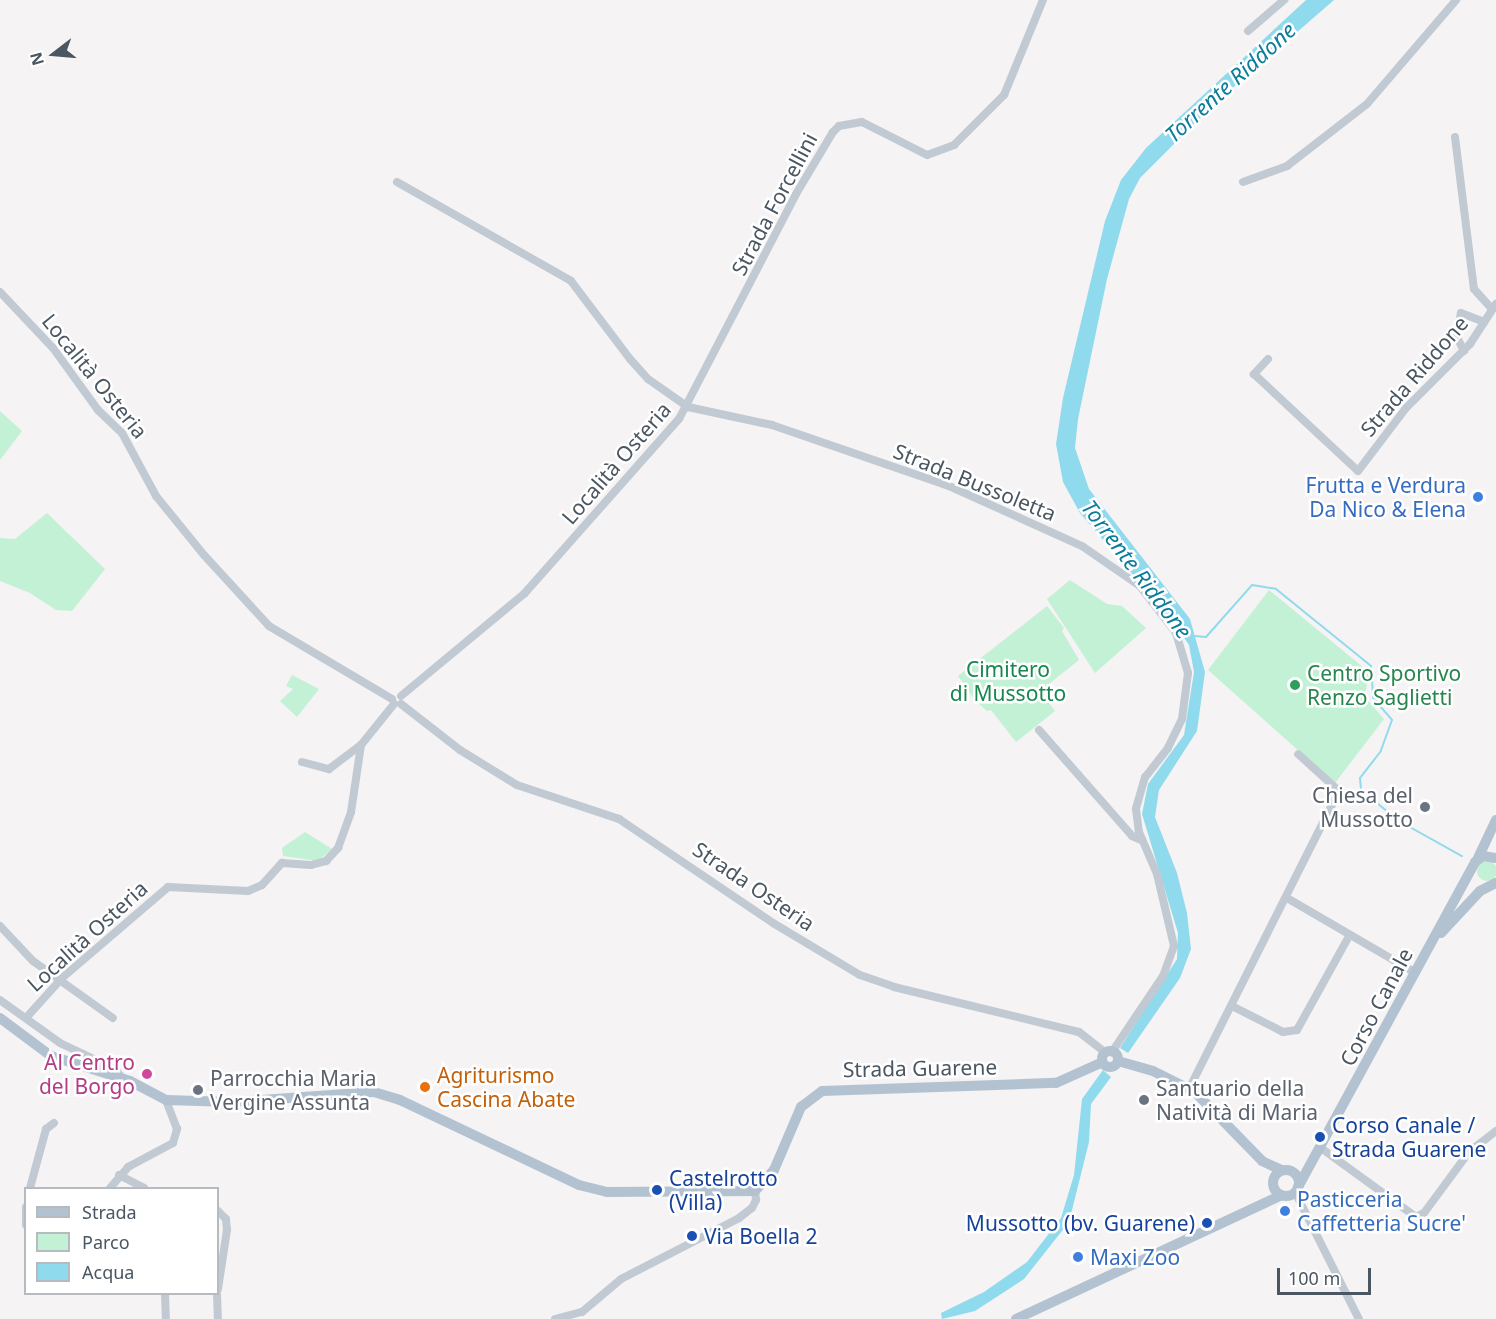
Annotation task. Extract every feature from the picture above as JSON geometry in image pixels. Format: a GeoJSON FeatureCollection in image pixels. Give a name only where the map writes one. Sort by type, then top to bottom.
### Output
{"type":"FeatureCollection","features":[{"type":"Feature","properties":{"kind":"main road","name":"Corso Canale"},"geometry":{"type":"LineString","coordinates":[[1297,1190],[1430,947],[1496,820]]}},
{"type":"Feature","properties":{"kind":"main road"},"geometry":{"type":"LineString","coordinates":[[1490,833],[1496,858],[1475,862],[1475,880],[1492,885]]}},
{"type":"Feature","properties":{"kind":"main road","name":"Corso Canale"},"geometry":{"type":"LineString","coordinates":[[1430,947],[1465,905],[1492,885]]}},
{"type":"Feature","properties":{"kind":"main road"},"geometry":{"type":"LineString","coordinates":[[0,1018],[51,1056],[122,1077],[166,1100],[231,1102],[374,1092],[400,1100],[592,1189],[711,1194],[754,1191]]}},
{"type":"Feature","properties":{"kind":"main road"},"geometry":{"type":"LineString","coordinates":[[1110,1057],[1138,1065],[1189,1089],[1207,1102],[1262,1161],[1282,1195]]}},
{"type":"Feature","properties":{"kind":"main road","name":"Strada Guarene"},"geometry":{"type":"LineString","coordinates":[[754,1191],[774,1170],[801,1107],[822,1091],[1056,1083],[1110,1057]]}},
{"type":"Feature","properties":{"kind":"main road","name":"Corso Canale"},"geometry":{"type":"LineString","coordinates":[[1273,1183],[1287,1171],[1305,1166],[1321,1148]]}},
{"type":"Feature","properties":{"kind":"main road"},"geometry":{"type":"LineString","coordinates":[[1016,1319],[1297,1190],[1297,1176],[1262,1161]]}},
{"type":"Feature","properties":{"kind":"main road"},"geometry":{"type":"LineString","coordinates":[[1256,1208],[1273,1183]]}},
{"type":"Feature","properties":{"kind":"street","name":"Strada Forcellini"},"geometry":{"type":"LineString","coordinates":[[688,407],[796,194],[833,132],[839,126],[862,122],[927,155],[954,145],[1004,95],[1043,0]]}},
{"type":"Feature","properties":{"kind":"street"},"geometry":{"type":"LineString","coordinates":[[1248,31],[1284,0]]}},
{"type":"Feature","properties":{"kind":"street"},"geometry":{"type":"LineString","coordinates":[[1242,183],[1287,166],[1367,104],[1456,0]]}},
{"type":"Feature","properties":{"kind":"street"},"geometry":{"type":"LineString","coordinates":[[1455,137],[1474,289],[1494,307]]}},
{"type":"Feature","properties":{"kind":"street","name":"Località Osteria"},"geometry":{"type":"LineString","coordinates":[[302,762],[320,768],[337,766],[361,745],[397,701],[525,594],[688,407],[655,384],[630,359],[571,281],[397,182]]}},
{"type":"Feature","properties":{"kind":"street","name":"Località Osteria"},"geometry":{"type":"LineString","coordinates":[[0,292],[53,348],[98,410],[122,433],[156,496],[204,555],[269,626],[397,701]]}},
{"type":"Feature","properties":{"kind":"street","name":"Strada Riddone"},"geometry":{"type":"LineString","coordinates":[[1268,359],[1254,374],[1358,471],[1406,408],[1464,351],[1494,307]]}},
{"type":"Feature","properties":{"kind":"street"},"geometry":{"type":"LineString","coordinates":[[1464,351],[1457,338],[1461,312],[1484,322]]}},
{"type":"Feature","properties":{"kind":"street","name":"Strada Bussoletta"},"geometry":{"type":"LineString","coordinates":[[688,407],[772,425],[949,486],[1082,546],[1140,586],[1176,633],[1188,673],[1182,718],[1138,796],[1136,816],[1141,840],[1157,874],[1173,935],[1173,952],[1162,976],[1110,1057]]}},
{"type":"Feature","properties":{"kind":"street","name":"Strada Osteria"},"geometry":{"type":"LineString","coordinates":[[397,701],[460,750],[517,786],[620,819],[773,923],[860,975],[894,987],[1079,1032],[1110,1057]]}},
{"type":"Feature","properties":{"kind":"street","name":"Strada Bussoletta"},"geometry":{"type":"LineString","coordinates":[[1039,730],[1132,836],[1141,840]]}},
{"type":"Feature","properties":{"kind":"street","name":"Località Osteria"},"geometry":{"type":"LineString","coordinates":[[26,1018],[63,978],[168,887],[248,891],[262,885],[282,863],[310,866],[326,861],[338,848],[351,812],[361,745]]}},
{"type":"Feature","properties":{"kind":"street"},"geometry":{"type":"LineString","coordinates":[[1189,1089],[1339,791],[1298,754]]}},
{"type":"Feature","properties":{"kind":"street"},"geometry":{"type":"LineString","coordinates":[[1287,898],[1416,973]]}},
{"type":"Feature","properties":{"kind":"street"},"geometry":{"type":"LineString","coordinates":[[0,926],[33,961],[63,978],[113,1018]]}},
{"type":"Feature","properties":{"kind":"street"},"geometry":{"type":"LineString","coordinates":[[1232,1006],[1283,1032],[1297,1030],[1349,936]]}},
{"type":"Feature","properties":{"kind":"street"},"geometry":{"type":"LineString","coordinates":[[0,1000],[78,1053],[115,1069],[122,1077]]}},
{"type":"Feature","properties":{"kind":"street"},"geometry":{"type":"LineString","coordinates":[[111,1187],[119,1175],[177,1138],[166,1100]]}},
{"type":"Feature","properties":{"kind":"street"},"geometry":{"type":"LineString","coordinates":[[30,1187],[46,1129],[54,1123]]}},
{"type":"Feature","properties":{"kind":"street"},"geometry":{"type":"LineString","coordinates":[[1321,1148],[1416,1217],[1424,1214],[1468,1152],[1496,1131]]}},
{"type":"Feature","properties":{"kind":"street"},"geometry":{"type":"LineString","coordinates":[[119,1175],[142,1187]]}},
{"type":"Feature","properties":{"kind":"street"},"geometry":{"type":"LineString","coordinates":[[1297,1190],[1359,1319]]}},
{"type":"Feature","properties":{"kind":"street"},"geometry":{"type":"LineString","coordinates":[[555,1319],[582,1312],[621,1279],[739,1218],[752,1208],[756,1200],[754,1191]]}},
{"type":"Feature","properties":{"kind":"street"},"geometry":{"type":"LineString","coordinates":[[219,1212],[226,1219],[227,1230],[219,1279]]}},
{"type":"Feature","properties":{"kind":"street"},"geometry":{"type":"LineString","coordinates":[[165,1295],[166,1319]]}},
{"type":"Feature","properties":{"kind":"street"},"geometry":{"type":"LineString","coordinates":[[217,1295],[218,1319]]}},
{"type":"Feature","properties":{"kind":"green space"},"geometry":{"type":"Polygon","coordinates":[[[0,411],[22,431],[0,460],[0,411]]]}},
{"type":"Feature","properties":{"kind":"green space"},"geometry":{"type":"Polygon","coordinates":[[[47,513],[105,569],[72,611],[56,610],[30,593],[0,581],[0,538],[15,539],[47,513]]]}},
{"type":"Feature","properties":{"kind":"green space"},"geometry":{"type":"Polygon","coordinates":[[[1070,580],[1107,604],[1122,606],[1146,628],[1095,673],[1047,599],[1070,580]]]}},
{"type":"Feature","properties":{"kind":"green space","name":"Centro Sportivo Renzo Saglietti"},"geometry":{"type":"Polygon","coordinates":[[[1269,590],[1369,672],[1365,697],[1384,719],[1335,783],[1208,670],[1269,590]]]}},
{"type":"Feature","properties":{"kind":"green space","name":"Cimitero di Mussotto"},"geometry":{"type":"Polygon","coordinates":[[[1047,606],[1064,628],[1062,631],[1079,660],[1040,691],[1055,711],[1016,742],[991,710],[987,711],[974,699],[958,676],[1047,606]]]}},
{"type":"Feature","properties":{"kind":"green space"},"geometry":{"type":"Polygon","coordinates":[[[292,675],[319,689],[297,717],[280,701],[293,689],[286,686],[292,675]]]}},
{"type":"Feature","properties":{"kind":"green space"},"geometry":{"type":"Polygon","coordinates":[[[305,832],[332,849],[318,861],[283,856],[282,848],[305,832]]]}},
{"type":"Feature","properties":{"kind":"green space"},"geometry":{"type":"Polygon","coordinates":[[[1487,861],[1494,864],[1497,871],[1494,878],[1487,881],[1480,878],[1477,871],[1480,864],[1487,861]]]}},
{"type":"Feature","properties":{"kind":"water","name":"Torrente Riddone"},"geometry":{"type":"Polygon","coordinates":[[[1306,0],[1334,0],[1214,104],[1140,178],[1129,199],[1107,279],[1078,419],[1075,448],[1089,489],[1190,619],[1205,672],[1197,731],[1159,790],[1155,817],[1177,873],[1187,913],[1191,949],[1180,978],[1128,1053],[1120,1048],[1177,959],[1178,933],[1142,814],[1148,784],[1184,735],[1194,672],[1189,645],[1175,624],[1080,513],[1063,482],[1056,444],[1063,398],[1105,221],[1121,180],[1146,148],[1306,0]]]}},
{"type":"Feature","properties":{"kind":"water"},"geometry":{"type":"Polygon","coordinates":[[[1103,1070],[1111,1077],[1091,1104],[1089,1142],[1069,1222],[1024,1279],[975,1311],[942,1319],[941,1313],[984,1292],[1027,1262],[1061,1218],[1074,1175],[1082,1099],[1103,1070]]]}},
{"type":"Feature","properties":{"kind":"waterway","name":"Torrente Riddone"},"geometry":{"type":"LineString","coordinates":[[1195,636],[1206,637],[1252,585],[1276,589],[1371,666],[1373,698],[1392,720],[1381,751],[1360,778],[1361,790],[1399,821],[1462,856]]}},
{"type":"Feature","properties":{"kind":"place","name":"Frutta e Verdura Da Nico & Elena"},"geometry":{"type":"Point","coordinates":[1478,497]}},
{"type":"Feature","properties":{"kind":"place","name":"Centro Sportivo Renzo Saglietti"},"geometry":{"type":"Point","coordinates":[1295,685]}},
{"type":"Feature","properties":{"kind":"place","name":"Chiesa del Mussotto"},"geometry":{"type":"Point","coordinates":[1425,807]}},
{"type":"Feature","properties":{"kind":"place","name":"Al Centro del Borgo"},"geometry":{"type":"Point","coordinates":[147,1074]}},
{"type":"Feature","properties":{"kind":"place","name":"Agriturismo Cascina Abate"},"geometry":{"type":"Point","coordinates":[425,1087]}},
{"type":"Feature","properties":{"kind":"place","name":"Parrocchia Maria Vergine Assunta"},"geometry":{"type":"Point","coordinates":[198,1090]}},
{"type":"Feature","properties":{"kind":"place","name":"Santuario della Natività di Maria"},"geometry":{"type":"Point","coordinates":[1144,1100]}},
{"type":"Feature","properties":{"kind":"place","name":"Corso Canale / Strada Guarene"},"geometry":{"type":"Point","coordinates":[1320,1137]}},
{"type":"Feature","properties":{"kind":"place","name":"Castelrotto (Villa)"},"geometry":{"type":"Point","coordinates":[657,1190]}},
{"type":"Feature","properties":{"kind":"place","name":"Pasticceria Caffetteria Sucre'"},"geometry":{"type":"Point","coordinates":[1285,1211]}},
{"type":"Feature","properties":{"kind":"place","name":"Mussotto (bv. Guarene)"},"geometry":{"type":"Point","coordinates":[1207,1223]}},
{"type":"Feature","properties":{"kind":"place","name":"Via Boella 2"},"geometry":{"type":"Point","coordinates":[692,1236]}},
{"type":"Feature","properties":{"kind":"place","name":"Maxi Zoo"},"geometry":{"type":"Point","coordinates":[1078,1257]}}]}
